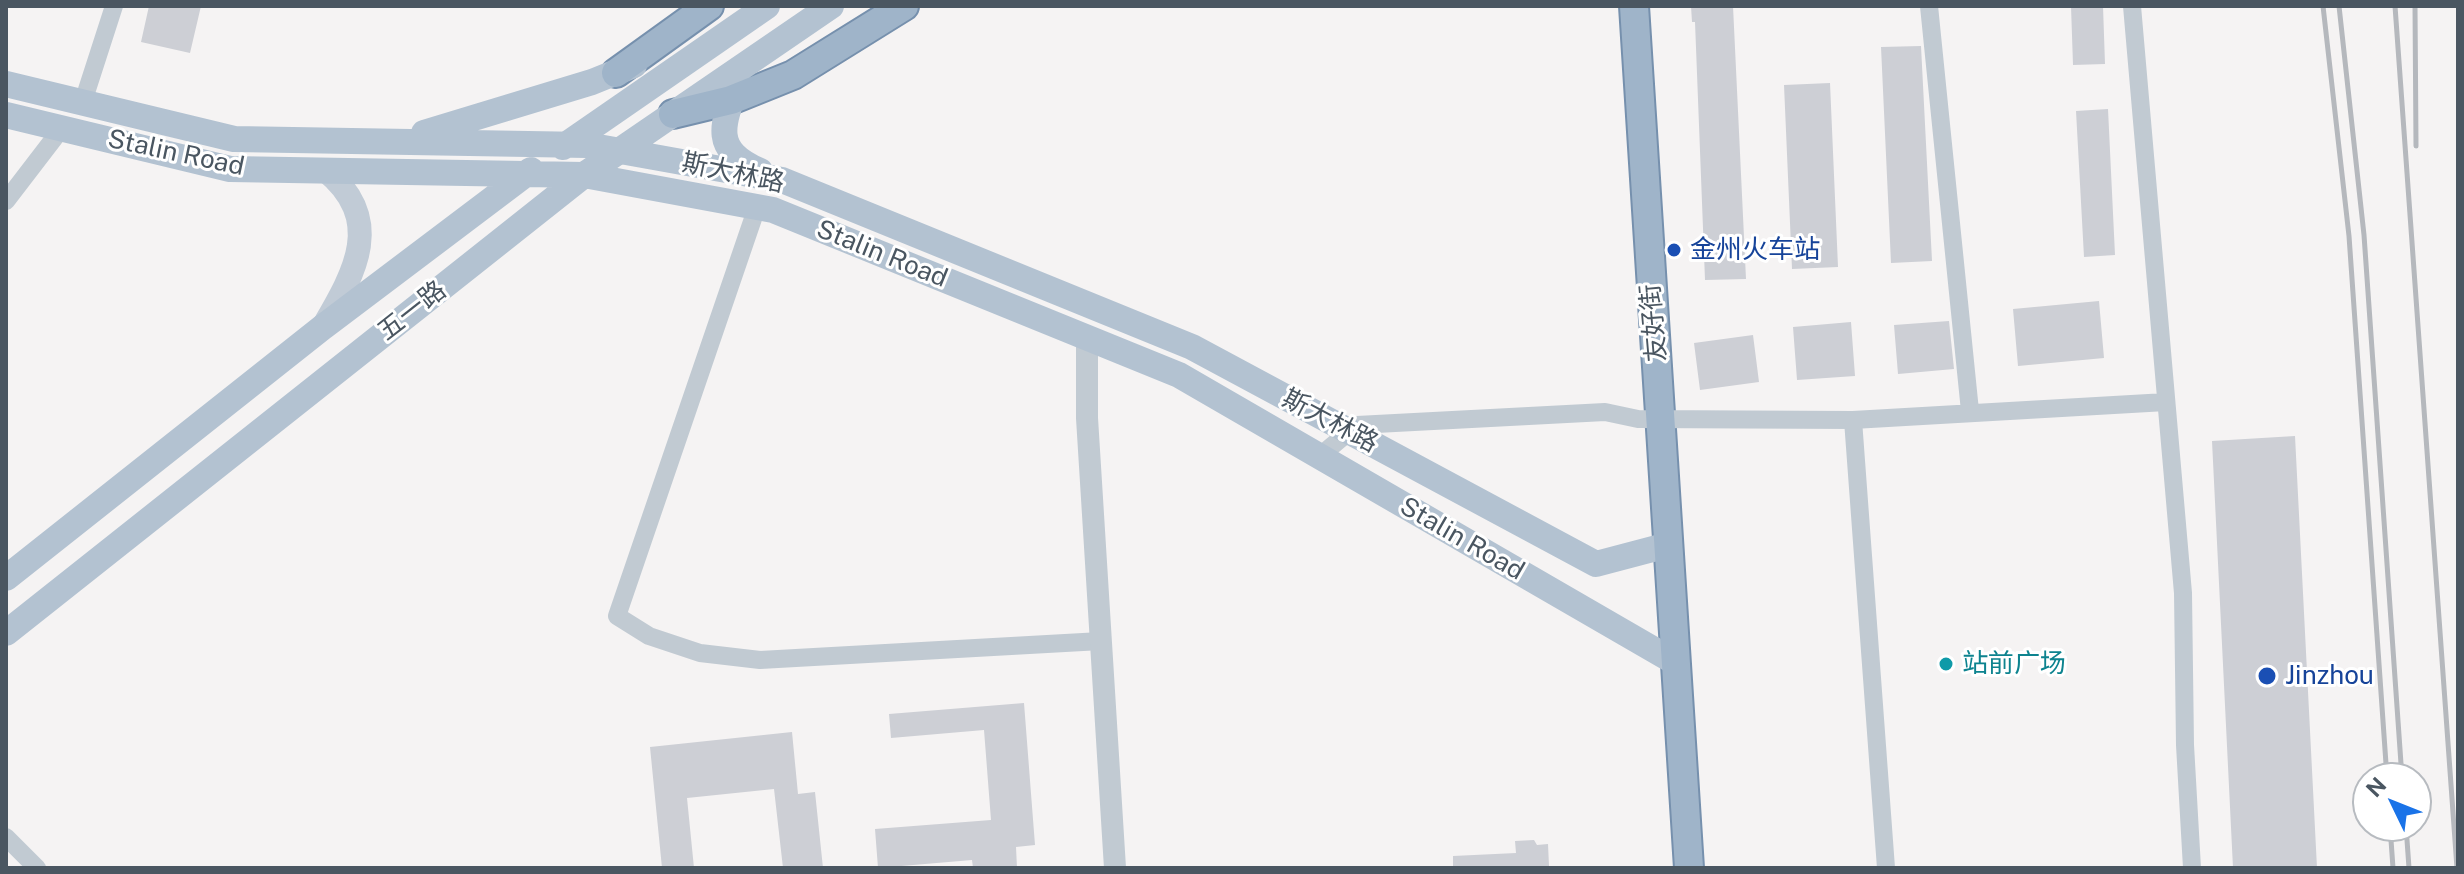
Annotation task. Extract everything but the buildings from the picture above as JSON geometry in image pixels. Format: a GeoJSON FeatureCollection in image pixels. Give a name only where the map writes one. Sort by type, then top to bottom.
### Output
{"type":"FeatureCollection","features":[{"type":"Feature","properties":{"kind":"highway"},"geometry":{"type":"LineString","coordinates":[[616,73],[709,6]]}},
{"type":"Feature","properties":{"kind":"highway"},"geometry":{"type":"LineString","coordinates":[[673,114],[731,100],[793,75],[904,6]]}},
{"type":"Feature","properties":{"kind":"highway","name":"友好街"},"geometry":{"type":"LineString","coordinates":[[1634,6],[1689,868]]}},
{"type":"Feature","properties":{"kind":"main road"},"geometry":{"type":"LineString","coordinates":[[6,578],[323,327],[527,173],[767,6]]}},
{"type":"Feature","properties":{"kind":"main road","name":"五一路"},"geometry":{"type":"LineString","coordinates":[[6,633],[584,175],[831,6]]}},
{"type":"Feature","properties":{"kind":"main road"},"geometry":{"type":"LineString","coordinates":[[398,141],[616,73],[738,24]]}},
{"type":"Feature","properties":{"kind":"main road"},"geometry":{"type":"LineString","coordinates":[[745,65],[723,120],[726,146],[737,161],[782,180]]}},
{"type":"Feature","properties":{"kind":"main road","name":"斯大林路"},"geometry":{"type":"LineString","coordinates":[[6,84],[234,139],[567,144],[782,180],[1192,347],[1596,564],[1668,545]]}},
{"type":"Feature","properties":{"kind":"main road","name":"Stalin Road"},"geometry":{"type":"LineString","coordinates":[[6,115],[230,169],[584,175],[773,210],[1179,375],[1675,662]]}},
{"type":"Feature","properties":{"kind":"main road"},"geometry":{"type":"LineString","coordinates":[[323,327],[344,291],[361,244],[360,223],[354,202],[342,184],[325,170]]}},
{"type":"Feature","properties":{"kind":"street"},"geometry":{"type":"LineString","coordinates":[[83,102],[114,6]]}},
{"type":"Feature","properties":{"kind":"street"},"geometry":{"type":"LineString","coordinates":[[1929,6],[1970,411]]}},
{"type":"Feature","properties":{"kind":"street"},"geometry":{"type":"LineString","coordinates":[[2132,6],[2183,593],[2185,745],[2192,868]]}},
{"type":"Feature","properties":{"kind":"street"},"geometry":{"type":"LineString","coordinates":[[6,201],[62,128]]}},
{"type":"Feature","properties":{"kind":"street"},"geometry":{"type":"LineString","coordinates":[[757,207],[617,616],[649,636],[700,653],[760,660],[1101,641]]}},
{"type":"Feature","properties":{"kind":"street"},"geometry":{"type":"LineString","coordinates":[[1087,337],[1087,418],[1115,868]]}},
{"type":"Feature","properties":{"kind":"street"},"geometry":{"type":"LineString","coordinates":[[1320,456],[1357,425],[1605,412],[1638,419],[1853,420],[2166,402]]}},
{"type":"Feature","properties":{"kind":"street"},"geometry":{"type":"LineString","coordinates":[[1853,420],[1886,868]]}},
{"type":"Feature","properties":{"kind":"street"},"geometry":{"type":"LineString","coordinates":[[6,837],[37,868]]}},
{"type":"Feature","properties":{"kind":"railway"},"geometry":{"type":"LineString","coordinates":[[2323,6],[2349,236],[2386,762]]}},
{"type":"Feature","properties":{"kind":"railway"},"geometry":{"type":"LineString","coordinates":[[2339,6],[2364,235],[2401,762]]}},
{"type":"Feature","properties":{"kind":"railway"},"geometry":{"type":"LineString","coordinates":[[2395,6],[2457,868]]}},
{"type":"Feature","properties":{"kind":"railway"},"geometry":{"type":"LineString","coordinates":[[2415,6],[2416,146]]}},
{"type":"Feature","properties":{"kind":"railway"},"geometry":{"type":"LineString","coordinates":[[2391,842],[2393,868]]}},
{"type":"Feature","properties":{"kind":"railway"},"geometry":{"type":"LineString","coordinates":[[2407,842],[2409,868]]}},
{"type":"Feature","properties":{"kind":"place","name":"金州火车站"},"geometry":{"type":"Point","coordinates":[1674,250]}},
{"type":"Feature","properties":{"kind":"place","name":"站前广场"},"geometry":{"type":"Point","coordinates":[1946,664]}},
{"type":"Feature","properties":{"kind":"place","name":"Jinzhou"},"geometry":{"type":"Point","coordinates":[2267,676]}}]}
